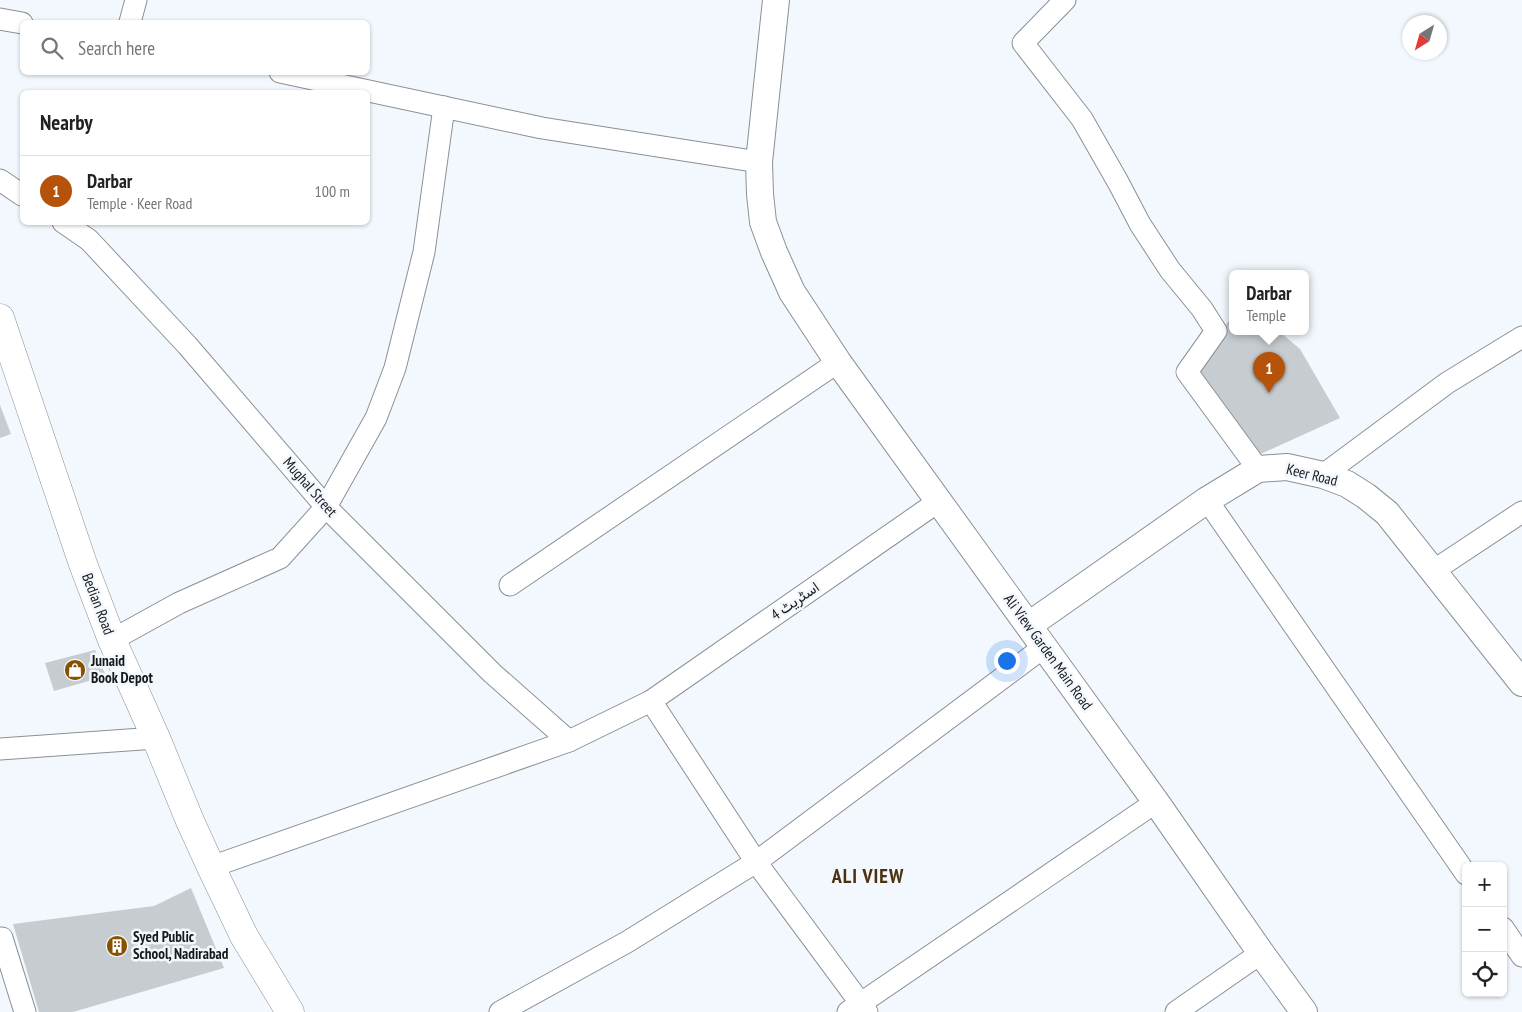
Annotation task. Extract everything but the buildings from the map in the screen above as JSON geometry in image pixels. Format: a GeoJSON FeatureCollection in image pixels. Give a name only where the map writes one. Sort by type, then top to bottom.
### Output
{"type":"FeatureCollection","features":[{"type":"Feature","properties":{"kind":"main road","name":"Bedian Road"},"geometry":{"type":"LineString","coordinates":[[0,318],[83,564],[112,640],[156,738],[190,821],[244,936],[290,1012]]}},
{"type":"Feature","properties":{"kind":"street"},"geometry":{"type":"LineString","coordinates":[[131,20],[136,0]]}},
{"type":"Feature","properties":{"kind":"street","name":"Ali View Garden Main Road"},"geometry":{"type":"LineString","coordinates":[[776,0],[759,162],[763,222],[792,292],[838,362],[1156,802],[1304,1012]]}},
{"type":"Feature","properties":{"kind":"street"},"geometry":{"type":"LineString","coordinates":[[1065,0],[1023,43],[1082,119],[1140,224],[1170,270],[1202,309],[1216,331],[1187,372],[1258,469]]}},
{"type":"Feature","properties":{"kind":"street"},"geometry":{"type":"LineString","coordinates":[[0,19],[20,23]]}},
{"type":"Feature","properties":{"kind":"street"},"geometry":{"type":"LineString","coordinates":[[294,75],[364,90]]}},
{"type":"Feature","properties":{"kind":"street"},"geometry":{"type":"LineString","coordinates":[[370,91],[542,128],[759,162]]}},
{"type":"Feature","properties":{"kind":"street"},"geometry":{"type":"LineString","coordinates":[[112,640],[179,603],[280,558],[326,507],[376,418],[395,368],[424,252],[444,107]]}},
{"type":"Feature","properties":{"kind":"street"},"geometry":{"type":"LineString","coordinates":[[0,180],[20,194]]}},
{"type":"Feature","properties":{"kind":"street","name":"Mughal Street"},"geometry":{"type":"LineString","coordinates":[[68,225],[89,240],[187,345],[326,507],[492,673],[569,740]]}},
{"type":"Feature","properties":{"kind":"street"},"geometry":{"type":"LineString","coordinates":[[1323,475],[1447,383],[1522,337]]}},
{"type":"Feature","properties":{"kind":"street"},"geometry":{"type":"LineString","coordinates":[[510,585],[838,362]]}},
{"type":"Feature","properties":{"kind":"street","name":"Keer Road"},"geometry":{"type":"LineString","coordinates":[[1029,625],[1207,500],[1258,469],[1287,467],[1323,475],[1347,484],[1387,513],[1522,683]]}},
{"type":"Feature","properties":{"kind":"street"},"geometry":{"type":"LineString","coordinates":[[1207,500],[1462,868]]}},
{"type":"Feature","properties":{"kind":"street","name":"اسٹریٹ 4"},"geometry":{"type":"LineString","coordinates":[[211,867],[569,740],[651,701],[939,501]]}},
{"type":"Feature","properties":{"kind":"street"},"geometry":{"type":"LineString","coordinates":[[1433,571],[1522,512]]}},
{"type":"Feature","properties":{"kind":"street"},"geometry":{"type":"LineString","coordinates":[[500,1012],[628,942],[756,862],[1044,646]]}},
{"type":"Feature","properties":{"kind":"street"},"geometry":{"type":"LineString","coordinates":[[651,701],[756,862],[859,1009],[1156,802]]}},
{"type":"Feature","properties":{"kind":"street"},"geometry":{"type":"LineString","coordinates":[[0,750],[156,738]]}},
{"type":"Feature","properties":{"kind":"street"},"geometry":{"type":"LineString","coordinates":[[1507,934],[1522,956]]}},
{"type":"Feature","properties":{"kind":"street"},"geometry":{"type":"LineString","coordinates":[[0,938],[2,938],[25,1012]]}},
{"type":"Feature","properties":{"kind":"street"},"geometry":{"type":"LineString","coordinates":[[1176,1012],[1261,953]]}},
{"type":"Feature","properties":{"kind":"place","name":"Darbar"},"geometry":{"type":"Point","coordinates":[1269,393]}},
{"type":"Feature","properties":{"kind":"place","name":"Junaid Book Depot"},"geometry":{"type":"Point","coordinates":[75,670]}},
{"type":"Feature","properties":{"kind":"place","name":"Syed Public School, Nadirabad"},"geometry":{"type":"Point","coordinates":[117,946]}},
{"type":"Feature","properties":{"kind":"district","name":"ALI VIEW"},"geometry":{"type":"Point","coordinates":[868,876]}}]}
